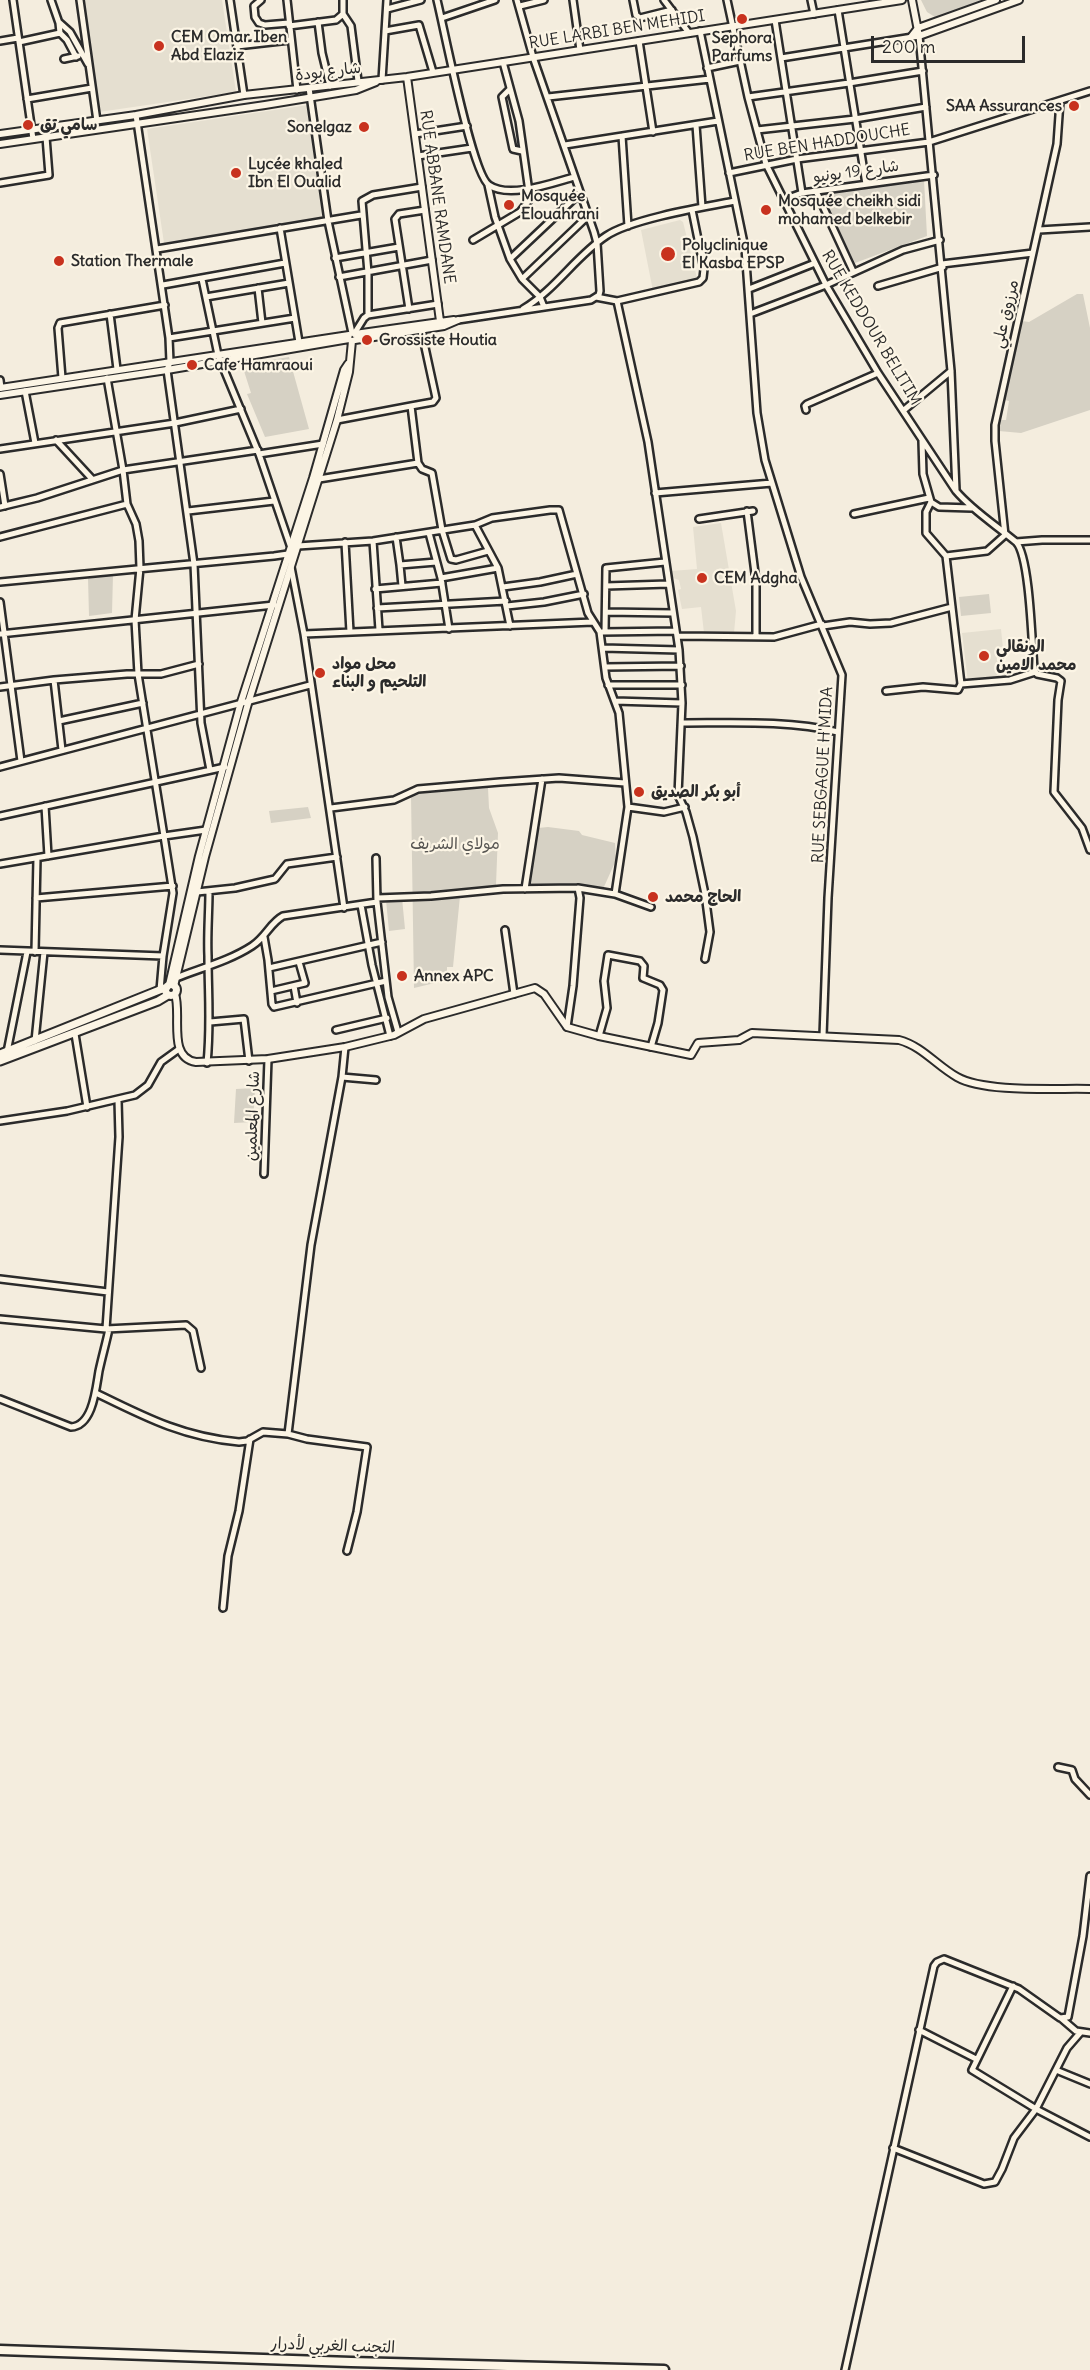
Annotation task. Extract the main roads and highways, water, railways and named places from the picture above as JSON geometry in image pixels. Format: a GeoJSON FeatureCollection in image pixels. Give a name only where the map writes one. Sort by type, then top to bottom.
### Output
{"type":"FeatureCollection","features":[{"type":"Feature","properties":{"kind":"main road"},"geometry":{"type":"LineString","coordinates":[[0,1062],[158,1001],[169,990],[3,1053]]}},
{"type":"Feature","properties":{"kind":"main road","name":"التجنب الغربي لأدرار"},"geometry":{"type":"LineString","coordinates":[[0,2350],[350,2366],[664,2370]]}},
{"type":"Feature","properties":{"kind":"place","name":"Sephora Parfums"},"geometry":{"type":"Point","coordinates":[742,19]}},
{"type":"Feature","properties":{"kind":"place","name":"CEM Omar Iben Abd Elaziz"},"geometry":{"type":"Point","coordinates":[159,46]}},
{"type":"Feature","properties":{"kind":"place","name":"SAA Assurances"},"geometry":{"type":"Point","coordinates":[1074,106]}},
{"type":"Feature","properties":{"kind":"place","name":"سامي تق"},"geometry":{"type":"Point","coordinates":[28,125]}},
{"type":"Feature","properties":{"kind":"place","name":"Sonelgaz"},"geometry":{"type":"Point","coordinates":[364,127]}},
{"type":"Feature","properties":{"kind":"place","name":"Lycée khaled Ibn El Oualid"},"geometry":{"type":"Point","coordinates":[236,173]}},
{"type":"Feature","properties":{"kind":"place","name":"Mosquée Elouahrani"},"geometry":{"type":"Point","coordinates":[509,205]}},
{"type":"Feature","properties":{"kind":"place","name":"Mosquée cheikh sidi mohamed belkebir"},"geometry":{"type":"Point","coordinates":[766,210]}},
{"type":"Feature","properties":{"kind":"place","name":"Polyclinique El Kasba EPSP"},"geometry":{"type":"Point","coordinates":[668,254]}},
{"type":"Feature","properties":{"kind":"place","name":"Station Thermale"},"geometry":{"type":"Point","coordinates":[59,261]}},
{"type":"Feature","properties":{"kind":"place","name":"Grossiste Houtia"},"geometry":{"type":"Point","coordinates":[367,340]}},
{"type":"Feature","properties":{"kind":"place","name":"Cafe Hamraoui"},"geometry":{"type":"Point","coordinates":[192,365]}},
{"type":"Feature","properties":{"kind":"place","name":"CEM Adgha"},"geometry":{"type":"Point","coordinates":[702,578]}},
{"type":"Feature","properties":{"kind":"place","name":"الونقالي محمد الامين"},"geometry":{"type":"Point","coordinates":[984,656]}},
{"type":"Feature","properties":{"kind":"place","name":"محل مواد التلحيم و البناء"},"geometry":{"type":"Point","coordinates":[320,673]}},
{"type":"Feature","properties":{"kind":"place","name":"أبو بكر الصديق"},"geometry":{"type":"Point","coordinates":[639,792]}},
{"type":"Feature","properties":{"kind":"place","name":"الحاج محمد"},"geometry":{"type":"Point","coordinates":[653,897]}},
{"type":"Feature","properties":{"kind":"place","name":"Annex APC"},"geometry":{"type":"Point","coordinates":[402,976]}},
{"type":"Feature","properties":{"kind":"park label","name":"مولاي الشريف"},"geometry":{"type":"Point","coordinates":[455,844]}}]}
